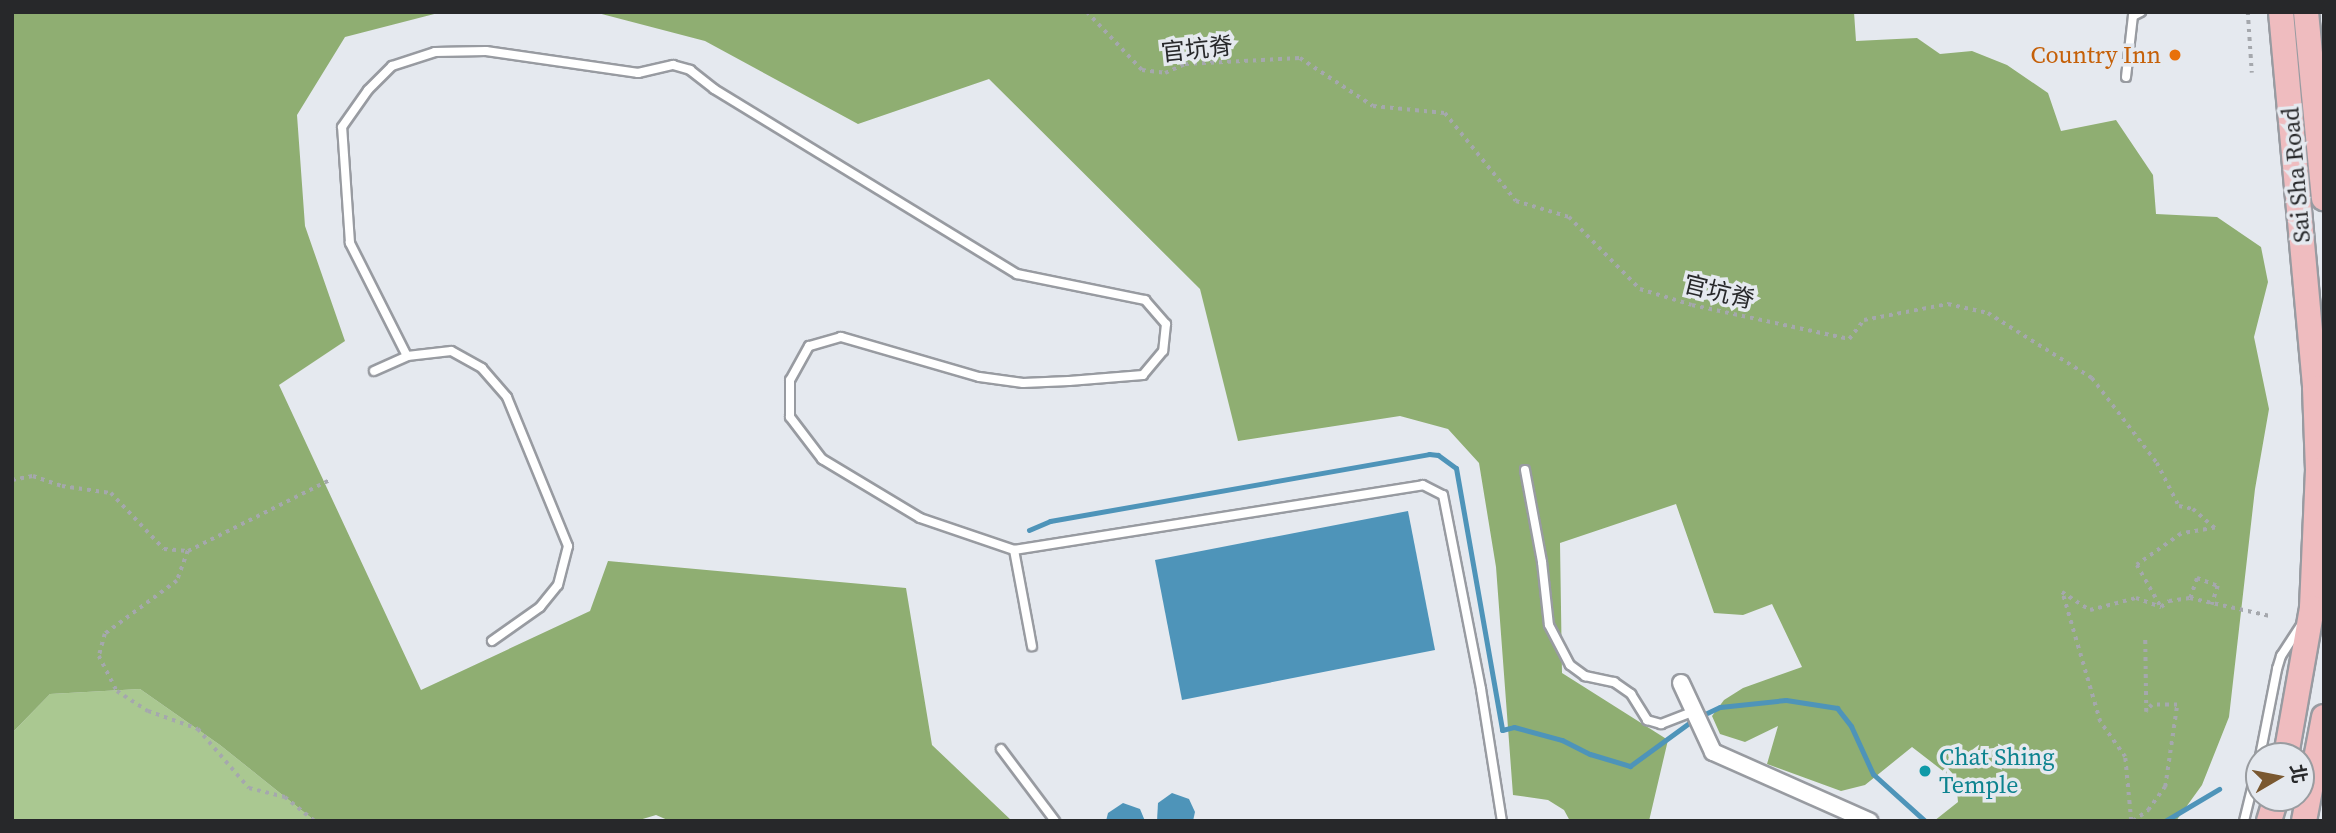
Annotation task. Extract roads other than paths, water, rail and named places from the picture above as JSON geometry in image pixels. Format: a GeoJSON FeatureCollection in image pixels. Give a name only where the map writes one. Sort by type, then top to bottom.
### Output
{"type":"FeatureCollection","features":[{"type":"Feature","properties":{"kind":"main road","name":"Sai Sha Road"},"geometry":{"type":"LineString","coordinates":[[2281,12],[2317,428],[2317,512],[2312,608],[2288,742]]}},
{"type":"Feature","properties":{"kind":"main road","name":"Sai Sha Road"},"geometry":{"type":"LineString","coordinates":[[2306,12],[2324,198]]}},
{"type":"Feature","properties":{"kind":"main road"},"geometry":{"type":"LineString","coordinates":[[2304,821],[2324,717]]}},
{"type":"Feature","properties":{"kind":"street"},"geometry":{"type":"LineString","coordinates":[[1681,683],[1713,752],[1865,819]]}},
{"type":"Feature","properties":{"kind":"lane"},"geometry":{"type":"LineString","coordinates":[[2126,77],[2133,16],[2141,12]]}},
{"type":"Feature","properties":{"kind":"lane"},"geometry":{"type":"LineString","coordinates":[[407,356],[350,243],[342,127],[368,90],[392,66],[435,52],[486,51],[638,74],[673,65],[690,70],[736,103],[1017,274],[1145,300],[1166,324],[1163,351],[1143,375],[1023,383],[979,377],[841,337],[809,346],[797,362],[789,380],[790,416],[822,459],[920,518],[1014,550],[1423,485],[1443,495],[1481,689],[1502,821]]}},
{"type":"Feature","properties":{"kind":"lane"},"geometry":{"type":"LineString","coordinates":[[374,371],[407,356],[451,351],[482,368],[507,397],[568,547],[558,585],[540,607],[492,641]]}},
{"type":"Feature","properties":{"kind":"lane"},"geometry":{"type":"LineString","coordinates":[[1525,470],[1542,562],[1549,625],[1570,665],[1585,676],[1614,682],[1631,694],[1647,720],[1661,724],[1693,712]]}},
{"type":"Feature","properties":{"kind":"lane"},"geometry":{"type":"LineString","coordinates":[[1014,550],[1032,646]]}},
{"type":"Feature","properties":{"kind":"lane"},"geometry":{"type":"LineString","coordinates":[[2263,742],[2281,656],[2312,608]]}},
{"type":"Feature","properties":{"kind":"lane"},"geometry":{"type":"LineString","coordinates":[[1001,750],[1055,821]]}},
{"type":"Feature","properties":{"kind":"water"},"geometry":{"type":"Polygon","coordinates":[[[1408,511],[1435,650],[1182,700],[1155,560],[1408,511]]]}},
{"type":"Feature","properties":{"kind":"water"},"geometry":{"type":"Polygon","coordinates":[[[1172,793],[1189,799],[1195,812],[1193,821],[1157,821],[1158,803],[1172,793]]]}},
{"type":"Feature","properties":{"kind":"water"},"geometry":{"type":"Polygon","coordinates":[[[1123,803],[1140,809],[1145,821],[1106,821],[1108,813],[1123,803]]]}},
{"type":"Feature","properties":{"kind":"waterway"},"geometry":{"type":"LineString","coordinates":[[1029,530],[1050,521],[1429,454],[1438,455],[1456,468],[1502,730],[1514,727],[1562,740],[1590,754],[1630,766],[1689,723]]}},
{"type":"Feature","properties":{"kind":"waterway"},"geometry":{"type":"LineString","coordinates":[[1707,713],[1720,707],[1786,700],[1837,708],[1851,726],[1873,774],[1925,821]]}},
{"type":"Feature","properties":{"kind":"waterway"},"geometry":{"type":"LineString","coordinates":[[2165,821],[2219,789]]}},
{"type":"Feature","properties":{"kind":"place","name":"Country Inn"},"geometry":{"type":"Point","coordinates":[2175,55]}},
{"type":"Feature","properties":{"kind":"place","name":"Chat Shing Temple"},"geometry":{"type":"Point","coordinates":[1925,771]}}]}
